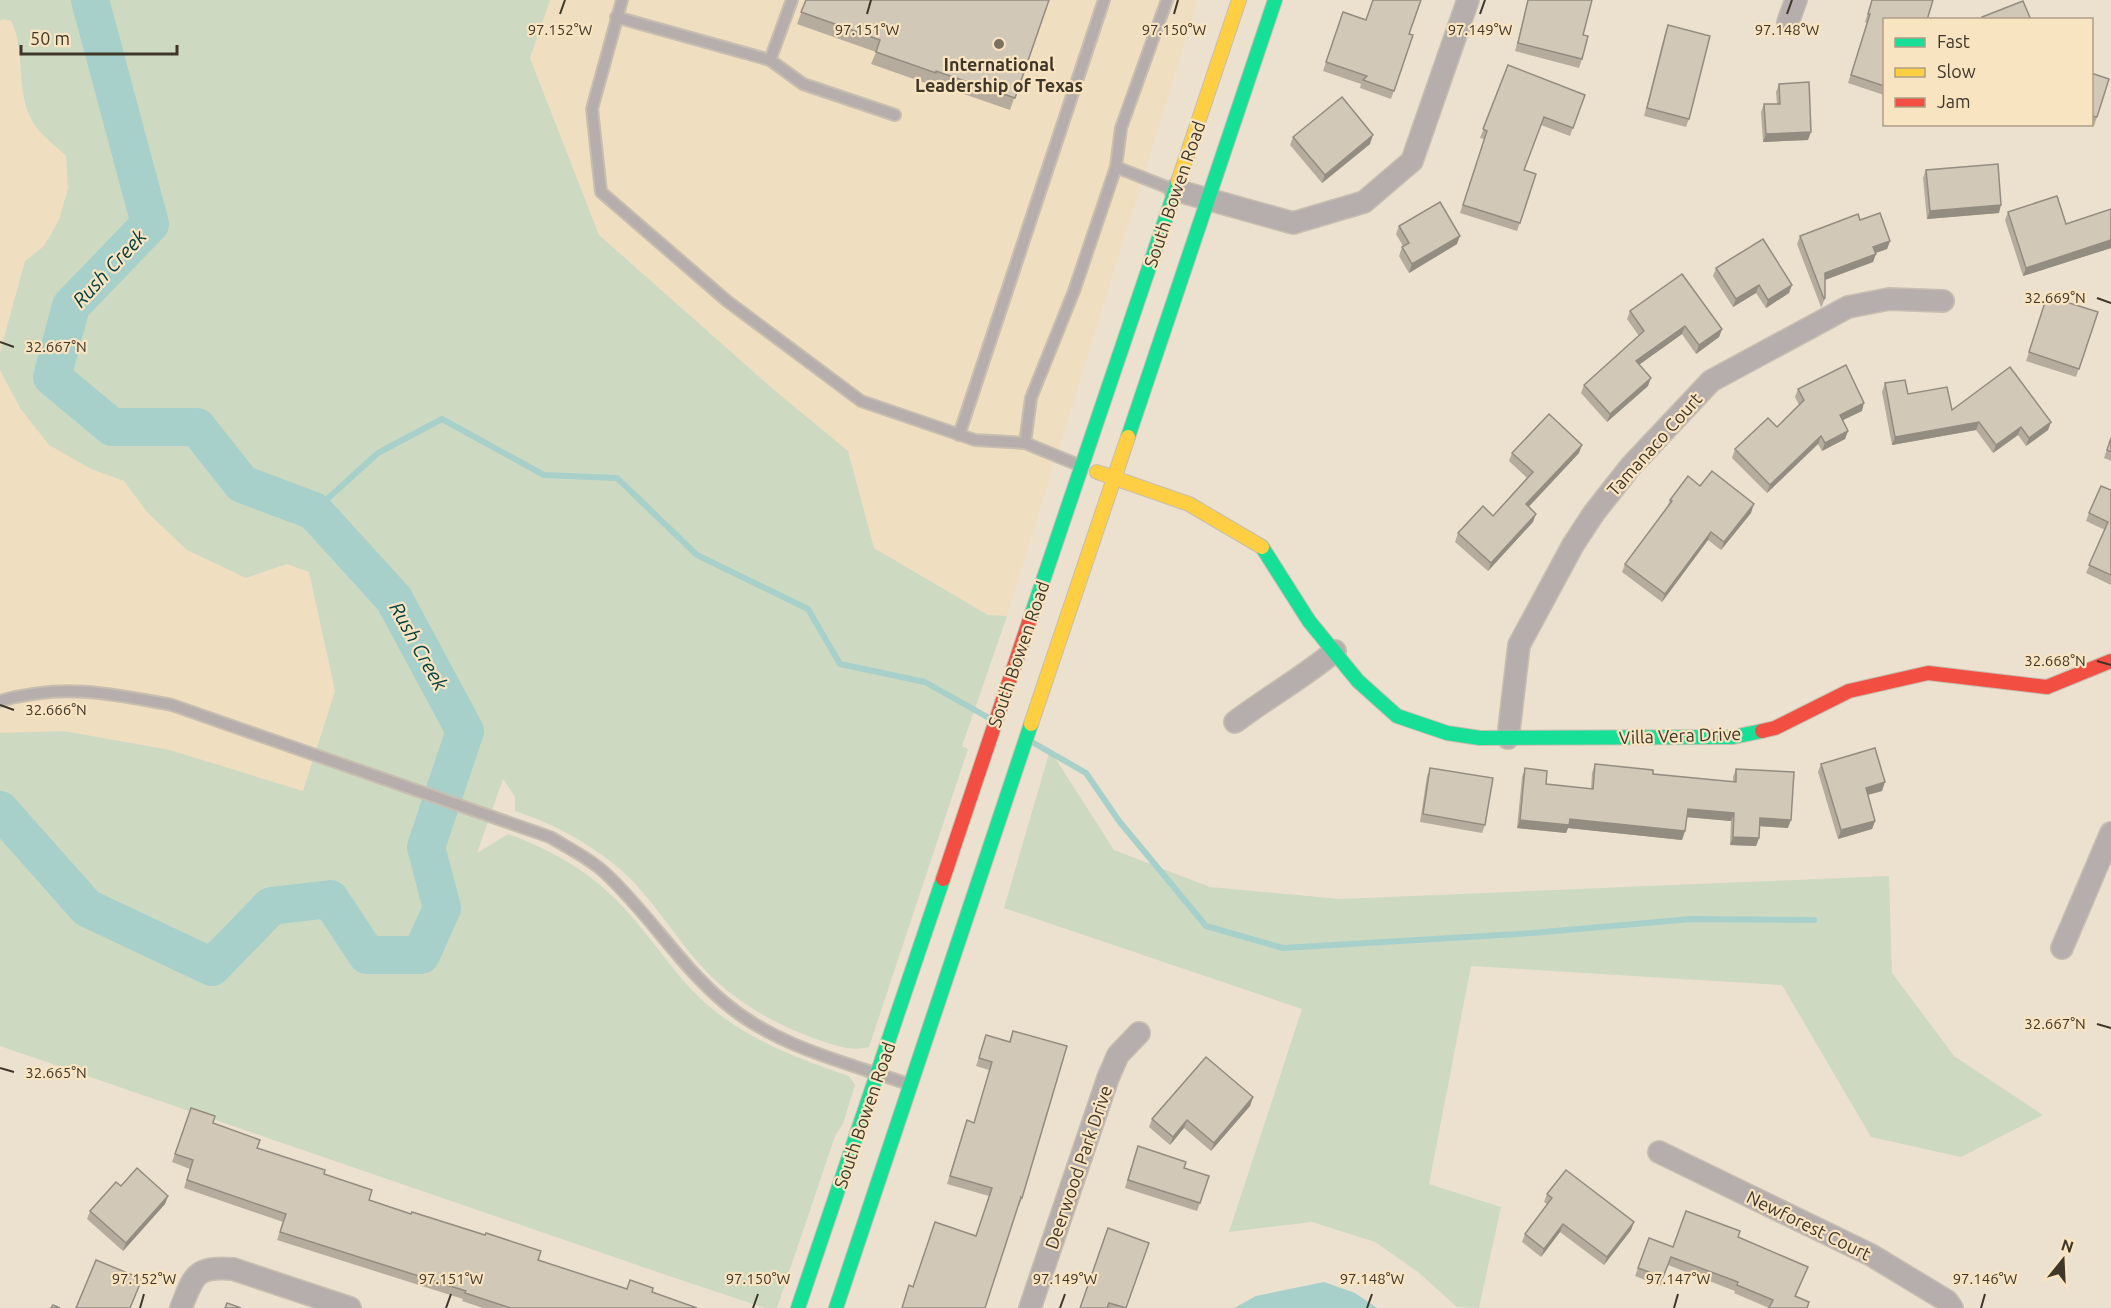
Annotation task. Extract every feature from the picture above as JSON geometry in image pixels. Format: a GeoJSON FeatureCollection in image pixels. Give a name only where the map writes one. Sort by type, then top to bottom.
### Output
{"type":"FeatureCollection","features":[{"type":"Feature","properties":{"kind":"main road","name":"South Bowen Road"},"geometry":{"type":"LineString","coordinates":[[798,1308],[1239,0]]}},
{"type":"Feature","properties":{"kind":"main road","name":"South Bowen Road"},"geometry":{"type":"LineString","coordinates":[[836,1308],[1002,804],[1051,668],[1275,0]]}},
{"type":"Feature","properties":{"kind":"main road","name":"Villa Vera Drive"},"geometry":{"type":"LineString","coordinates":[[1082,466],[1188,504],[1260,546],[1309,621],[1358,681],[1397,716],[1447,733],[1480,738],[1733,737],[1775,728],[1849,692],[1928,673],[2047,687],[2111,661]]}},
{"type":"Feature","properties":{"kind":"street"},"geometry":{"type":"LineString","coordinates":[[1175,190],[1293,223],[1364,202],[1412,161],[1468,0]]}},
{"type":"Feature","properties":{"kind":"street"},"geometry":{"type":"LineString","coordinates":[[1788,22],[1796,0]]}},
{"type":"Feature","properties":{"kind":"street","name":"Tamanaco Court"},"geometry":{"type":"LineString","coordinates":[[1508,738],[1519,645],[1573,545],[1594,513],[1631,466],[1711,381],[1848,307],[1889,299],[1943,301]]}},
{"type":"Feature","properties":{"kind":"street"},"geometry":{"type":"LineString","coordinates":[[1236,722],[1266,699],[1316,668],[1335,651]]}},
{"type":"Feature","properties":{"kind":"street"},"geometry":{"type":"LineString","coordinates":[[2062,948],[2111,833]]}},
{"type":"Feature","properties":{"kind":"street","name":"Deerwood Park Drive"},"geometry":{"type":"LineString","coordinates":[[1030,1308],[1108,1078],[1118,1055],[1139,1033]]}},
{"type":"Feature","properties":{"kind":"street","name":"Newforest Court"},"geometry":{"type":"LineString","coordinates":[[1659,1152],[1871,1254],[1947,1301],[1952,1308]]}},
{"type":"Feature","properties":{"kind":"street"},"geometry":{"type":"LineString","coordinates":[[181,1308],[194,1277],[204,1270],[218,1268],[233,1269],[350,1308]]}},
{"type":"Feature","properties":{"kind":"lane"},"geometry":{"type":"LineString","coordinates":[[622,0],[592,109],[600,192],[727,301],[861,401],[975,440],[1024,443],[1082,466]]}},
{"type":"Feature","properties":{"kind":"lane"},"geometry":{"type":"LineString","coordinates":[[770,60],[792,0]]}},
{"type":"Feature","properties":{"kind":"lane"},"geometry":{"type":"LineString","coordinates":[[959,435],[1104,0]]}},
{"type":"Feature","properties":{"kind":"lane"},"geometry":{"type":"LineString","coordinates":[[1024,443],[1031,398],[1074,291],[1116,167],[1121,128],[1167,0]]}},
{"type":"Feature","properties":{"kind":"lane"},"geometry":{"type":"LineString","coordinates":[[616,17],[770,60],[803,84],[895,115]]}},
{"type":"Feature","properties":{"kind":"lane"},"geometry":{"type":"LineString","coordinates":[[1116,167],[1175,190]]}},
{"type":"Feature","properties":{"kind":"lane"},"geometry":{"type":"LineString","coordinates":[[0,701],[23,694],[73,690],[107,692],[172,705],[550,837],[603,870],[646,915],[686,965],[724,1003],[765,1032],[799,1047],[911,1085]]}},
{"type":"Feature","properties":{"kind":"shaded area"},"geometry":{"type":"Polygon","coordinates":[[[550,0],[1198,0],[1007,616],[988,615],[874,548],[848,451],[773,389],[599,235],[530,58],[550,0]]]}},
{"type":"Feature","properties":{"kind":"shaded area"},"geometry":{"type":"Polygon","coordinates":[[[3,19],[11,21],[17,33],[24,105],[34,125],[66,156],[68,188],[59,220],[44,246],[25,261],[0,352],[0,21],[3,19]]]}},
{"type":"Feature","properties":{"kind":"shaded area"},"geometry":{"type":"Polygon","coordinates":[[[0,370],[20,408],[91,469],[124,481],[147,512],[246,578],[287,564],[309,572],[335,691],[303,792],[170,750],[64,731],[0,733],[0,370]]]}},
{"type":"Feature","properties":{"kind":"green space"},"geometry":{"type":"Polygon","coordinates":[[[0,0],[550,0],[530,58],[599,235],[773,389],[848,451],[874,548],[988,615],[1007,616],[962,746],[968,749],[869,1047],[849,1048],[816,1039],[774,1021],[747,1005],[711,976],[641,890],[615,865],[568,834],[515,811],[515,797],[503,779],[477,853],[508,834],[570,863],[611,894],[686,984],[710,1007],[742,1030],[794,1056],[849,1076],[855,1085],[843,1124],[835,1136],[777,1308],[765,1308],[675,1278],[0,1046],[0,733],[64,731],[170,750],[303,791],[335,691],[309,572],[287,564],[246,578],[187,550],[147,512],[124,481],[91,469],[49,445],[20,408],[0,370],[0,352],[25,261],[44,246],[59,220],[68,188],[66,156],[37,128],[28,112],[22,86],[16,33],[11,21],[3,19],[0,21],[0,0]]]}},
{"type":"Feature","properties":{"kind":"green space"},"geometry":{"type":"Polygon","coordinates":[[[1050,750],[1114,850],[1210,887],[1340,899],[1889,876],[1892,973],[1954,1056],[2043,1115],[1961,1157],[1871,1137],[1782,985],[1471,966],[1429,1184],[1501,1207],[1479,1308],[1457,1307],[1418,1272],[1375,1242],[1312,1222],[1229,1232],[1302,1009],[1004,908],[1050,750]]]}},
{"type":"Feature","properties":{"kind":"water"},"geometry":{"type":"Polygon","coordinates":[[[1324,1282],[1355,1293],[1377,1308],[1234,1308],[1256,1296],[1324,1282]]]}},
{"type":"Feature","properties":{"kind":"building"},"geometry":{"type":"Polygon","coordinates":[[[806,0],[1049,0],[1015,98],[876,52],[880,40],[801,12],[806,0]]]}},
{"type":"Feature","properties":{"kind":"building"},"geometry":{"type":"Polygon","coordinates":[[[1373,0],[1421,0],[1409,34],[1413,35],[1394,91],[1363,80],[1367,76],[1326,62],[1343,12],[1366,20],[1373,0]]]}},
{"type":"Feature","properties":{"kind":"building"},"geometry":{"type":"Polygon","coordinates":[[[1528,0],[1592,0],[1583,35],[1588,36],[1582,59],[1518,43],[1528,0]]]}},
{"type":"Feature","properties":{"kind":"building"},"geometry":{"type":"Polygon","coordinates":[[[1872,0],[1933,0],[1928,18],[1883,18],[1883,86],[1851,75],[1870,14],[1868,14],[1872,0]]]}},
{"type":"Feature","properties":{"kind":"building"},"geometry":{"type":"Polygon","coordinates":[[[2023,1],[2030,18],[1982,18],[2023,1]]]}},
{"type":"Feature","properties":{"kind":"building"},"geometry":{"type":"Polygon","coordinates":[[[1668,25],[1710,36],[1689,119],[1647,108],[1668,25]]]}},
{"type":"Feature","properties":{"kind":"building"},"geometry":{"type":"Polygon","coordinates":[[[1508,65],[1585,95],[1573,128],[1544,117],[1524,170],[1536,174],[1520,223],[1463,205],[1487,131],[1483,129],[1508,65]]]}},
{"type":"Feature","properties":{"kind":"building"},"geometry":{"type":"Polygon","coordinates":[[[2093,74],[2109,79],[2097,117],[2093,116],[2093,74]]]}},
{"type":"Feature","properties":{"kind":"building"},"geometry":{"type":"Polygon","coordinates":[[[1809,82],[1811,132],[1766,134],[1764,104],[1780,104],[1779,84],[1809,82]]]}},
{"type":"Feature","properties":{"kind":"building"},"geometry":{"type":"Polygon","coordinates":[[[1342,97],[1373,135],[1325,175],[1293,137],[1342,97]]]}},
{"type":"Feature","properties":{"kind":"building"},"geometry":{"type":"Polygon","coordinates":[[[1998,164],[2001,205],[1930,211],[1926,170],[1998,164]]]}},
{"type":"Feature","properties":{"kind":"building"},"geometry":{"type":"Polygon","coordinates":[[[2057,196],[2066,224],[2111,209],[2111,240],[2026,268],[2008,212],[2057,196]]]}},
{"type":"Feature","properties":{"kind":"building"},"geometry":{"type":"Polygon","coordinates":[[[1440,202],[1460,236],[1412,264],[1402,247],[1409,243],[1399,226],[1440,202]]]}},
{"type":"Feature","properties":{"kind":"building"},"geometry":{"type":"Polygon","coordinates":[[[1880,213],[1890,241],[1873,247],[1876,254],[1825,273],[1824,299],[1800,236],[1858,214],[1860,220],[1880,213]]]}},
{"type":"Feature","properties":{"kind":"building"},"geometry":{"type":"Polygon","coordinates":[[[1763,239],[1792,285],[1768,300],[1759,285],[1736,299],[1716,268],[1763,239]]]}},
{"type":"Feature","properties":{"kind":"building"},"geometry":{"type":"Polygon","coordinates":[[[1682,274],[1722,329],[1699,345],[1685,326],[1636,361],[1651,378],[1610,414],[1584,385],[1644,331],[1630,311],[1682,274]]]}},
{"type":"Feature","properties":{"kind":"building"},"geometry":{"type":"Polygon","coordinates":[[[2047,296],[2098,312],[2079,369],[2029,352],[2047,296]]]}},
{"type":"Feature","properties":{"kind":"building"},"geometry":{"type":"Polygon","coordinates":[[[1846,365],[1864,403],[1840,415],[1848,431],[1825,443],[1821,436],[1770,485],[1735,449],[1768,418],[1777,427],[1804,400],[1798,389],[1846,365]]]}},
{"type":"Feature","properties":{"kind":"building"},"geometry":{"type":"Polygon","coordinates":[[[2010,367],[2051,422],[2029,438],[2021,427],[1996,445],[1979,422],[1895,437],[1885,383],[1905,380],[1908,394],[1947,387],[1952,410],[2010,367]]]}},
{"type":"Feature","properties":{"kind":"building"},"geometry":{"type":"Polygon","coordinates":[[[1549,414],[1582,445],[1526,504],[1536,514],[1491,563],[1458,533],[1483,506],[1493,516],[1533,472],[1512,453],[1549,414]]]}},
{"type":"Feature","properties":{"kind":"building"},"geometry":{"type":"Polygon","coordinates":[[[2111,438],[2111,452],[2107,450],[2111,438]]]}},
{"type":"Feature","properties":{"kind":"building"},"geometry":{"type":"Polygon","coordinates":[[[1712,471],[1754,504],[1724,542],[1711,532],[1665,594],[1625,564],[1688,476],[1700,486],[1712,471]]]}},
{"type":"Feature","properties":{"kind":"building"},"geometry":{"type":"Polygon","coordinates":[[[2101,486],[2111,490],[2111,575],[2089,565],[2108,522],[2089,513],[2101,486]]]}},
{"type":"Feature","properties":{"kind":"building"},"geometry":{"type":"Polygon","coordinates":[[[1875,748],[1885,782],[1866,788],[1875,821],[1841,830],[1821,764],[1875,748]]]}},
{"type":"Feature","properties":{"kind":"building"},"geometry":{"type":"Polygon","coordinates":[[[1595,764],[1653,770],[1653,774],[1736,782],[1736,769],[1794,772],[1791,820],[1760,818],[1759,838],[1733,837],[1734,813],[1688,809],[1685,831],[1570,819],[1569,825],[1520,820],[1525,768],[1547,771],[1546,784],[1593,789],[1595,764]]]}},
{"type":"Feature","properties":{"kind":"building"},"geometry":{"type":"Polygon","coordinates":[[[1430,768],[1493,778],[1485,825],[1423,814],[1430,768]]]}},
{"type":"Feature","properties":{"kind":"building"},"geometry":{"type":"Polygon","coordinates":[[[1013,1031],[1067,1046],[1022,1198],[985,1308],[902,1308],[909,1285],[913,1287],[935,1222],[976,1236],[992,1188],[950,1176],[967,1120],[974,1123],[992,1062],[979,1058],[986,1035],[1010,1042],[1013,1031]]]}},
{"type":"Feature","properties":{"kind":"building"},"geometry":{"type":"Polygon","coordinates":[[[1206,1057],[1253,1097],[1214,1143],[1187,1120],[1173,1137],[1152,1119],[1206,1057]]]}},
{"type":"Feature","properties":{"kind":"building"},"geometry":{"type":"Polygon","coordinates":[[[191,1108],[215,1116],[213,1123],[260,1140],[257,1148],[325,1170],[324,1174],[372,1190],[369,1200],[541,1251],[538,1260],[627,1289],[630,1280],[653,1288],[652,1292],[697,1308],[511,1308],[465,1293],[466,1291],[280,1232],[286,1214],[187,1180],[193,1160],[175,1154],[191,1108]]]}},
{"type":"Feature","properties":{"kind":"building"},"geometry":{"type":"Polygon","coordinates":[[[1138,1146],[1186,1162],[1184,1168],[1209,1176],[1200,1203],[1128,1180],[1138,1146]]]}},
{"type":"Feature","properties":{"kind":"building"},"geometry":{"type":"Polygon","coordinates":[[[137,1168],[168,1196],[126,1243],[90,1211],[116,1182],[121,1186],[137,1168]]]}},
{"type":"Feature","properties":{"kind":"building"},"geometry":{"type":"Polygon","coordinates":[[[1566,1170],[1634,1222],[1607,1257],[1563,1224],[1544,1249],[1525,1234],[1552,1198],[1547,1194],[1566,1170]]]}},
{"type":"Feature","properties":{"kind":"building"},"geometry":{"type":"Polygon","coordinates":[[[1686,1211],[1740,1231],[1738,1237],[1808,1267],[1795,1296],[1809,1302],[1807,1308],[1769,1308],[1773,1300],[1737,1285],[1738,1282],[1671,1257],[1663,1277],[1638,1268],[1649,1238],[1673,1247],[1686,1211]]]}},
{"type":"Feature","properties":{"kind":"building"},"geometry":{"type":"Polygon","coordinates":[[[1108,1228],[1149,1243],[1126,1308],[1109,1303],[1107,1308],[1080,1308],[1108,1228]]]}},
{"type":"Feature","properties":{"kind":"building"},"geometry":{"type":"Polygon","coordinates":[[[96,1260],[142,1279],[130,1308],[76,1308],[96,1260]]]}},
{"type":"Feature","properties":{"kind":"building"},"geometry":{"type":"Polygon","coordinates":[[[227,1303],[241,1308],[225,1308],[227,1303]]]}},
{"type":"Feature","properties":{"kind":"waterway","name":"Rush Creek"},"geometry":{"type":"LineString","coordinates":[[0,810],[87,908],[212,967],[271,906],[330,899],[367,955],[421,955],[442,908],[426,847],[465,731],[394,599],[314,511],[242,484],[197,427],[112,427],[52,377],[71,306],[150,224],[90,0]]}},
{"type":"Feature","properties":{"kind":"waterway"},"geometry":{"type":"LineString","coordinates":[[314,511],[378,453],[442,419],[544,475],[617,478],[697,555],[808,609],[840,664],[925,682],[989,718]]}},
{"type":"Feature","properties":{"kind":"waterway"},"geometry":{"type":"LineString","coordinates":[[1032,742],[1086,773],[1119,821],[1206,926],[1283,948],[1533,933],[1691,919],[1814,920]]}},
{"type":"Feature","properties":{"kind":"traffic: fast"},"geometry":{"type":"LineString","coordinates":[[1128,437],[1275,0]]}},
{"type":"Feature","properties":{"kind":"traffic: fast"},"geometry":{"type":"LineString","coordinates":[[1030,619],[1178,182]]}},
{"type":"Feature","properties":{"kind":"traffic: fast"},"geometry":{"type":"LineString","coordinates":[[1262,547],[1309,621],[1358,681],[1397,716],[1447,733],[1480,738],[1733,737],[1762,731]]}},
{"type":"Feature","properties":{"kind":"traffic: fast"},"geometry":{"type":"LineString","coordinates":[[836,1308],[1031,724]]}},
{"type":"Feature","properties":{"kind":"traffic: fast"},"geometry":{"type":"LineString","coordinates":[[798,1308],[943,879]]}},
{"type":"Feature","properties":{"kind":"traffic: slow"},"geometry":{"type":"LineString","coordinates":[[1178,182],[1239,0]]}},
{"type":"Feature","properties":{"kind":"traffic: slow"},"geometry":{"type":"LineString","coordinates":[[1031,724],[1128,437]]}},
{"type":"Feature","properties":{"kind":"traffic: slow"},"geometry":{"type":"LineString","coordinates":[[1097,472],[1189,504],[1262,547]]}},
{"type":"Feature","properties":{"kind":"traffic: jam"},"geometry":{"type":"LineString","coordinates":[[943,879],[1030,619]]}},
{"type":"Feature","properties":{"kind":"traffic: jam"},"geometry":{"type":"LineString","coordinates":[[1762,731],[1775,728],[1849,691],[1928,673],[2047,687],[2111,661]]}},
{"type":"Feature","properties":{"kind":"place","name":"International Leadership of Texas"},"geometry":{"type":"Point","coordinates":[999,44]}}]}
